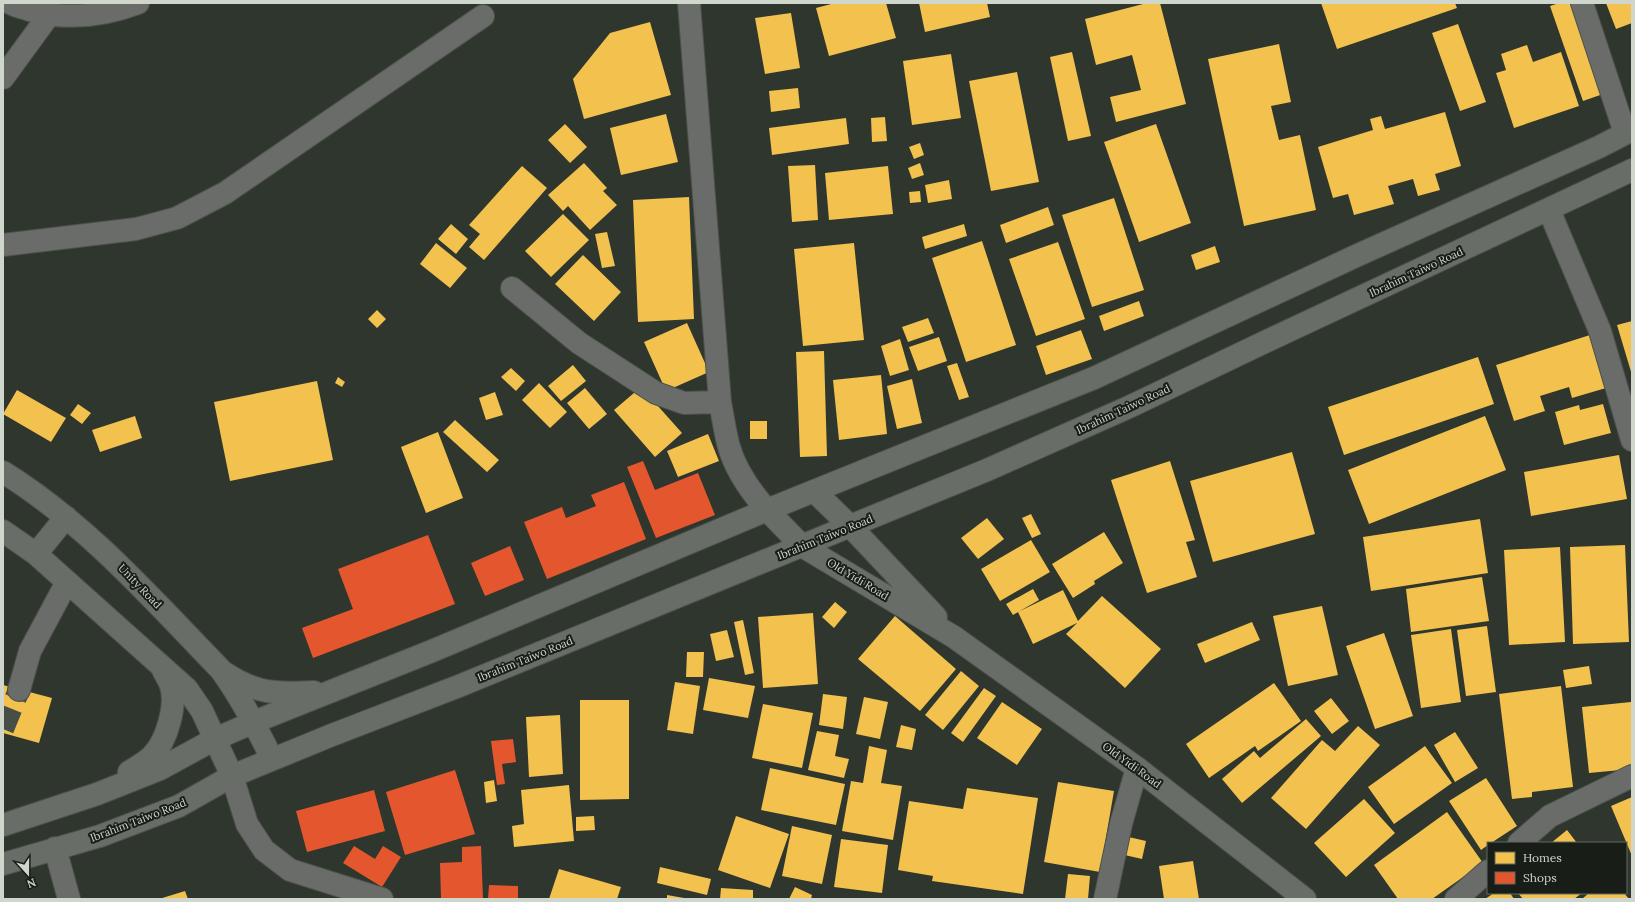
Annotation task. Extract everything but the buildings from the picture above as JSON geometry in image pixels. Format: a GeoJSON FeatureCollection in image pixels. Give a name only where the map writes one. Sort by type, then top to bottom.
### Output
{"type":"FeatureCollection","features":[{"type":"Feature","properties":{"kind":"main road"},"geometry":{"type":"LineString","coordinates":[[3,824],[97,794],[160,769],[215,739],[254,722],[336,690],[767,510],[815,492],[1094,378],[1358,255],[1598,147],[1629,131]]}},
{"type":"Feature","properties":{"kind":"main road","name":"Ibrahim Taiwo Road"},"geometry":{"type":"LineString","coordinates":[[3,864],[100,836],[179,806],[232,776],[272,759],[459,686],[851,527],[987,470],[1130,408],[1269,340],[1549,210],[1631,174]]}},
{"type":"Feature","properties":{"kind":"main road","name":"Unity Road"},"geometry":{"type":"LineString","coordinates":[[3,472],[31,490],[103,548],[221,670],[236,690],[272,759]]}},
{"type":"Feature","properties":{"kind":"main road","name":"Old Yidi Road"},"geometry":{"type":"LineString","coordinates":[[815,492],[851,527],[954,637]]}},
{"type":"Feature","properties":{"kind":"main road","name":"Old Yidi Road"},"geometry":{"type":"LineString","coordinates":[[767,510],[802,546],[954,637],[1137,768],[1305,899]]}},
{"type":"Feature","properties":{"kind":"main road"},"geometry":{"type":"LineString","coordinates":[[36,554],[66,517]]}},
{"type":"Feature","properties":{"kind":"main road"},"geometry":{"type":"LineString","coordinates":[[3,531],[36,554],[187,689],[202,711],[232,776]]}},
{"type":"Feature","properties":{"kind":"main road"},"geometry":{"type":"LineString","coordinates":[[97,794],[153,756],[164,738],[170,719],[173,702],[170,684],[159,663]]}},
{"type":"Feature","properties":{"kind":"main road"},"geometry":{"type":"LineString","coordinates":[[221,670],[240,683],[262,691],[286,694],[336,690]]}},
{"type":"Feature","properties":{"kind":"street"},"geometry":{"type":"LineString","coordinates":[[10,3],[15,6],[49,15],[84,16],[118,10],[138,3]]}},
{"type":"Feature","properties":{"kind":"street"},"geometry":{"type":"LineString","coordinates":[[689,3],[720,402],[729,448],[732,455],[751,491],[767,510]]}},
{"type":"Feature","properties":{"kind":"street"},"geometry":{"type":"LineString","coordinates":[[1582,3],[1629,131]]}},
{"type":"Feature","properties":{"kind":"street"},"geometry":{"type":"LineString","coordinates":[[3,78],[49,15]]}},
{"type":"Feature","properties":{"kind":"street"},"geometry":{"type":"LineString","coordinates":[[3,245],[136,229],[177,218],[225,192],[483,16]]}},
{"type":"Feature","properties":{"kind":"street"},"geometry":{"type":"LineString","coordinates":[[1549,210],[1600,331],[1632,440]]}},
{"type":"Feature","properties":{"kind":"street"},"geometry":{"type":"LineString","coordinates":[[512,288],[578,343],[656,393],[684,403],[720,402]]}},
{"type":"Feature","properties":{"kind":"street"},"geometry":{"type":"LineString","coordinates":[[19,690],[30,651],[67,582]]}},
{"type":"Feature","properties":{"kind":"street"},"geometry":{"type":"LineString","coordinates":[[1105,899],[1121,824],[1137,768]]}},
{"type":"Feature","properties":{"kind":"street"},"geometry":{"type":"LineString","coordinates":[[232,776],[247,824],[264,850],[290,870],[382,899]]}},
{"type":"Feature","properties":{"kind":"street"},"geometry":{"type":"LineString","coordinates":[[1520,842],[1550,816],[1632,776]]}},
{"type":"Feature","properties":{"kind":"street"},"geometry":{"type":"LineString","coordinates":[[55,848],[69,899]]}},
{"type":"Feature","properties":{"kind":"street"},"geometry":{"type":"LineString","coordinates":[[1456,899],[1487,872]]}},
{"type":"Feature","properties":{"kind":"tunnel"},"geometry":{"type":"LineString","coordinates":[[3,729],[19,690]]}}]}
